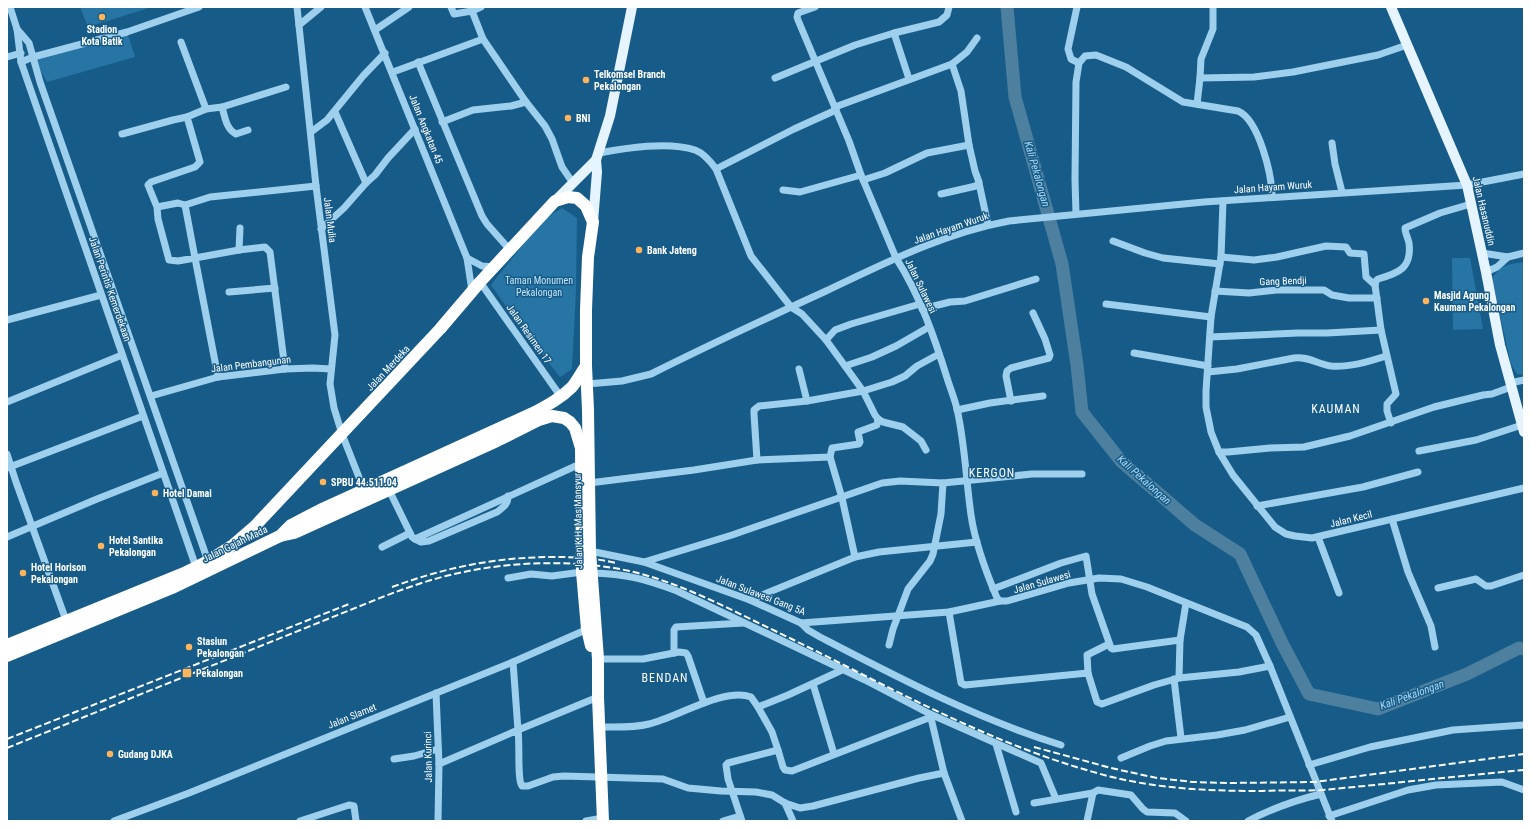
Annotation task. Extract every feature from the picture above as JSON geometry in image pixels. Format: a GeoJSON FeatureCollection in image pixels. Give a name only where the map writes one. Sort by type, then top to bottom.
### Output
{"type":"FeatureCollection","features":[{"type":"Feature","properties":{"kind":"highway"},"geometry":{"type":"LineString","coordinates":[[555,201],[568,198],[577,198],[586,206],[593,222]]}},
{"type":"Feature","properties":{"kind":"highway","name":"Jalan Merdeka"},"geometry":{"type":"LineString","coordinates":[[233,545],[262,518],[342,434],[440,329],[476,286],[555,201]]}},
{"type":"Feature","properties":{"kind":"highway","name":"Jalan K.H. Mas Mansyur"},"geometry":{"type":"LineString","coordinates":[[587,573],[590,551],[586,310],[588,265],[593,222]]}},
{"type":"Feature","properties":{"kind":"highway","name":"Jalan Gajah Mada"},"geometry":{"type":"LineString","coordinates":[[7,656],[68,625],[276,538],[291,525],[421,463],[516,426],[535,412],[561,397],[573,386],[586,366]]}},
{"type":"Feature","properties":{"kind":"highway","name":"Jalan K.H. Mas Mansyur"},"geometry":{"type":"LineString","coordinates":[[516,426],[552,416],[559,417],[570,422],[575,428],[581,448],[580,464],[587,573],[591,628],[597,675],[603,820]]}},
{"type":"Feature","properties":{"kind":"highway"},"geometry":{"type":"LineString","coordinates":[[262,518],[263,533],[276,538],[294,533],[389,490],[516,426]]}},
{"type":"Feature","properties":{"kind":"highway","name":"Jalan Gajah Mada"},"geometry":{"type":"LineString","coordinates":[[210,565],[233,545]]}},
{"type":"Feature","properties":{"kind":"highway","name":"Jalan Gajah Mada"},"geometry":{"type":"LineString","coordinates":[[7,644],[68,625]]}},
{"type":"Feature","properties":{"kind":"highway","name":"Jalan K.H. Mas Mansyur"},"geometry":{"type":"LineString","coordinates":[[591,628],[598,659],[597,675]]}},
{"type":"Feature","properties":{"kind":"main road"},"geometry":{"type":"LineString","coordinates":[[593,222],[597,156],[610,116],[632,7]]}},
{"type":"Feature","properties":{"kind":"main road","name":"Jalan Hasanuddin"},"geometry":{"type":"LineString","coordinates":[[1391,7],[1467,185],[1500,345],[1523,429]]}},
{"type":"Feature","properties":{"kind":"main road"},"geometry":{"type":"LineString","coordinates":[[555,201],[597,156]]}},
{"type":"Feature","properties":{"kind":"street","name":"Jalan Perintis Kemerdekaan"},"geometry":{"type":"LineString","coordinates":[[10,7],[17,29],[21,62],[197,572]]}},
{"type":"Feature","properties":{"kind":"street"},"geometry":{"type":"LineString","coordinates":[[21,62],[33,57],[127,32],[199,7]]}},
{"type":"Feature","properties":{"kind":"street","name":"Jalan Mulia"},"geometry":{"type":"LineString","coordinates":[[297,7],[316,186],[335,335],[330,384],[334,408],[342,434],[364,490]]}},
{"type":"Feature","properties":{"kind":"street"},"geometry":{"type":"LineString","coordinates":[[299,25],[321,7]]}},
{"type":"Feature","properties":{"kind":"street","name":"Jalan Angkatan 45"},"geometry":{"type":"LineString","coordinates":[[365,7],[393,72],[467,258],[476,286]]}},
{"type":"Feature","properties":{"kind":"street"},"geometry":{"type":"LineString","coordinates":[[375,30],[409,7]]}},
{"type":"Feature","properties":{"kind":"street"},"geometry":{"type":"LineString","coordinates":[[451,7],[454,14],[472,11],[481,7]]}},
{"type":"Feature","properties":{"kind":"street","name":"Jalan Sulawesi"},"geometry":{"type":"LineString","coordinates":[[815,7],[798,13],[797,17],[896,258],[903,268],[921,306],[939,354],[957,410],[968,480],[971,515],[977,542],[997,598],[1000,601],[1009,601],[1069,584],[1089,580],[1104,578],[1121,579],[1150,588],[1247,627],[1256,634],[1270,666],[1330,818]]}},
{"type":"Feature","properties":{"kind":"street"},"geometry":{"type":"LineString","coordinates":[[775,78],[855,45],[894,33],[939,22],[947,15],[949,7]]}},
{"type":"Feature","properties":{"kind":"street"},"geometry":{"type":"LineString","coordinates":[[1077,7],[1068,49],[1071,59],[1079,63]]}},
{"type":"Feature","properties":{"kind":"street"},"geometry":{"type":"LineString","coordinates":[[1197,104],[1201,59],[1213,29],[1213,7]]}},
{"type":"Feature","properties":{"kind":"street"},"geometry":{"type":"LineString","coordinates":[[472,11],[484,38],[526,102],[545,126],[552,139],[562,167],[573,183]]}},
{"type":"Feature","properties":{"kind":"street"},"geometry":{"type":"LineString","coordinates":[[17,29],[29,43],[43,90],[210,565]]}},
{"type":"Feature","properties":{"kind":"street"},"geometry":{"type":"LineString","coordinates":[[894,33],[909,78]]}},
{"type":"Feature","properties":{"kind":"street"},"geometry":{"type":"LineString","coordinates":[[393,72],[484,38]]}},
{"type":"Feature","properties":{"kind":"street"},"geometry":{"type":"LineString","coordinates":[[716,169],[835,109],[909,78],[952,64],[967,52],[977,38]]}},
{"type":"Feature","properties":{"kind":"street"},"geometry":{"type":"LineString","coordinates":[[181,42],[206,110]]}},
{"type":"Feature","properties":{"kind":"street"},"geometry":{"type":"LineString","coordinates":[[1200,78],[1254,77],[1293,72],[1366,58],[1407,45]]}},
{"type":"Feature","properties":{"kind":"street"},"geometry":{"type":"LineString","coordinates":[[7,58],[21,53]]}},
{"type":"Feature","properties":{"kind":"street"},"geometry":{"type":"LineString","coordinates":[[311,132],[335,112],[363,76],[385,53]]}},
{"type":"Feature","properties":{"kind":"street"},"geometry":{"type":"LineString","coordinates":[[1075,214],[1076,82],[1079,63],[1085,56],[1096,55],[1126,67],[1183,102],[1238,111],[1242,113],[1256,132],[1266,157],[1270,172],[1272,198]]}},
{"type":"Feature","properties":{"kind":"street"},"geometry":{"type":"LineString","coordinates":[[418,62],[482,216],[487,224],[510,250]]}},
{"type":"Feature","properties":{"kind":"street"},"geometry":{"type":"LineString","coordinates":[[952,64],[961,91],[969,145],[988,225]]}},
{"type":"Feature","properties":{"kind":"street"},"geometry":{"type":"LineString","coordinates":[[122,134],[187,117],[206,110],[222,107],[286,87]]}},
{"type":"Feature","properties":{"kind":"street"},"geometry":{"type":"LineString","coordinates":[[442,122],[473,110],[510,106],[526,102]]}},
{"type":"Feature","properties":{"kind":"street"},"geometry":{"type":"LineString","coordinates":[[222,107],[228,127],[232,132],[236,134],[248,130]]}},
{"type":"Feature","properties":{"kind":"street"},"geometry":{"type":"LineString","coordinates":[[335,112],[366,183]]}},
{"type":"Feature","properties":{"kind":"street"},"geometry":{"type":"LineString","coordinates":[[187,117],[200,162],[195,167],[148,184],[157,207],[158,220],[169,260],[178,261],[265,247],[268,249],[275,288],[285,369]]}},
{"type":"Feature","properties":{"kind":"street"},"geometry":{"type":"LineString","coordinates":[[321,229],[344,208],[415,130]]}},
{"type":"Feature","properties":{"kind":"street"},"geometry":{"type":"LineString","coordinates":[[1332,143],[1335,164],[1342,192]]}},
{"type":"Feature","properties":{"kind":"street"},"geometry":{"type":"LineString","coordinates":[[783,190],[800,192],[885,173],[927,154],[969,145]]}},
{"type":"Feature","properties":{"kind":"street"},"geometry":{"type":"LineString","coordinates":[[597,156],[644,146],[675,147],[696,150],[710,161],[716,169],[751,256],[791,307],[802,314],[826,340],[863,391],[878,419],[883,422],[903,427],[921,441],[926,450]]}},
{"type":"Feature","properties":{"kind":"street","name":"Jalan Hayam Wuruk"},"geometry":{"type":"LineString","coordinates":[[587,384],[622,381],[651,374],[896,258],[950,237],[988,225],[1009,221],[1075,214],[1223,201],[1467,185],[1524,174]]}},
{"type":"Feature","properties":{"kind":"street"},"geometry":{"type":"LineString","coordinates":[[941,194],[976,186],[979,183]]}},
{"type":"Feature","properties":{"kind":"street"},"geometry":{"type":"LineString","coordinates":[[157,207],[178,203],[185,205],[210,197],[316,186]]}},
{"type":"Feature","properties":{"kind":"street","name":"Jalan Kecil"},"geometry":{"type":"LineString","coordinates":[[1223,201],[1220,260],[1211,317],[1206,407],[1211,432],[1219,452],[1233,475],[1275,527],[1286,534],[1303,538],[1318,537],[1524,488]]}},
{"type":"Feature","properties":{"kind":"street"},"geometry":{"type":"LineString","coordinates":[[1391,423],[1387,411],[1387,404],[1396,394],[1381,330],[1375,286],[1376,281],[1398,273],[1408,262],[1409,243],[1405,228],[1440,213],[1470,204]]}},
{"type":"Feature","properties":{"kind":"street"},"geometry":{"type":"LineString","coordinates":[[185,205],[218,377]]}},
{"type":"Feature","properties":{"kind":"street"},"geometry":{"type":"LineString","coordinates":[[239,250],[240,228]]}},
{"type":"Feature","properties":{"kind":"street"},"geometry":{"type":"LineString","coordinates":[[1113,241],[1163,258],[1220,260],[1254,260],[1277,257],[1326,246],[1346,247],[1350,253],[1364,254],[1366,277],[1375,286]]}},
{"type":"Feature","properties":{"kind":"street"},"geometry":{"type":"LineString","coordinates":[[1482,253],[1508,256],[1524,253]]}},
{"type":"Feature","properties":{"kind":"street"},"geometry":{"type":"LineString","coordinates":[[1486,272],[1497,267],[1508,256]]}},
{"type":"Feature","properties":{"kind":"street"},"geometry":{"type":"LineString","coordinates":[[467,258],[482,266],[494,267]]}},
{"type":"Feature","properties":{"kind":"street"},"geometry":{"type":"LineString","coordinates":[[826,340],[835,330],[851,324],[921,306],[965,301],[1036,279]]}},
{"type":"Feature","properties":{"kind":"street","name":"Jalan Resimen 17"},"geometry":{"type":"LineString","coordinates":[[476,286],[561,397]]}},
{"type":"Feature","properties":{"kind":"street"},"geometry":{"type":"LineString","coordinates":[[229,292],[275,288]]}},
{"type":"Feature","properties":{"kind":"street","name":"Gang Bendji"},"geometry":{"type":"LineString","coordinates":[[1215,291],[1249,293],[1277,290],[1324,290],[1332,294],[1350,298],[1377,298]]}},
{"type":"Feature","properties":{"kind":"street"},"geometry":{"type":"LineString","coordinates":[[7,320],[101,295]]}},
{"type":"Feature","properties":{"kind":"street"},"geometry":{"type":"LineString","coordinates":[[1106,304],[1211,317]]}},
{"type":"Feature","properties":{"kind":"street"},"geometry":{"type":"LineString","coordinates":[[1011,400],[1006,376],[1007,371],[1011,368],[1049,358],[1050,355],[1034,313]]}},
{"type":"Feature","properties":{"kind":"street"},"geometry":{"type":"LineString","coordinates":[[845,366],[872,357],[896,346],[929,327]]}},
{"type":"Feature","properties":{"kind":"street"},"geometry":{"type":"LineString","coordinates":[[1210,337],[1381,330]]}},
{"type":"Feature","properties":{"kind":"street"},"geometry":{"type":"LineString","coordinates":[[1134,353],[1208,369],[1237,369],[1294,358],[1307,358],[1318,363],[1332,366],[1363,363],[1386,356]]}},
{"type":"Feature","properties":{"kind":"street"},"geometry":{"type":"LineString","coordinates":[[756,460],[754,410],[759,406],[807,401],[863,391],[898,379],[908,374],[917,366],[939,354]]}},
{"type":"Feature","properties":{"kind":"street"},"geometry":{"type":"LineString","coordinates":[[7,402],[122,355]]}},
{"type":"Feature","properties":{"kind":"street","name":"Jalan Pembangunan"},"geometry":{"type":"LineString","coordinates":[[151,396],[218,377],[285,369],[332,369]]}},
{"type":"Feature","properties":{"kind":"street"},"geometry":{"type":"LineString","coordinates":[[799,369],[807,401]]}},
{"type":"Feature","properties":{"kind":"street"},"geometry":{"type":"LineString","coordinates":[[1219,452],[1304,447],[1350,436],[1434,407],[1492,394],[1524,380]]}},
{"type":"Feature","properties":{"kind":"street"},"geometry":{"type":"LineString","coordinates":[[957,410],[990,402],[1043,396]]}},
{"type":"Feature","properties":{"kind":"street"},"geometry":{"type":"LineString","coordinates":[[9,468],[143,416]]}},
{"type":"Feature","properties":{"kind":"street"},"geometry":{"type":"LineString","coordinates":[[855,558],[842,498],[830,457],[832,448],[859,444],[858,432],[876,425],[878,419]]}},
{"type":"Feature","properties":{"kind":"street"},"geometry":{"type":"LineString","coordinates":[[1419,451],[1523,429]]}},
{"type":"Feature","properties":{"kind":"street"},"geometry":{"type":"LineString","coordinates":[[7,454],[9,468],[33,527],[68,625]]}},
{"type":"Feature","properties":{"kind":"street"},"geometry":{"type":"LineString","coordinates":[[589,483],[694,470],[756,460],[830,457]]}},
{"type":"Feature","properties":{"kind":"street"},"geometry":{"type":"LineString","coordinates":[[389,490],[410,533],[415,539],[580,464]]}},
{"type":"Feature","properties":{"kind":"street"},"geometry":{"type":"LineString","coordinates":[[1257,506],[1363,487],[1418,472]]}},
{"type":"Feature","properties":{"kind":"street"},"geometry":{"type":"LineString","coordinates":[[7,537],[163,473]]}},
{"type":"Feature","properties":{"kind":"street"},"geometry":{"type":"LineString","coordinates":[[644,562],[732,535],[891,481],[943,483],[1032,474],[1082,474]]}},
{"type":"Feature","properties":{"kind":"street"},"geometry":{"type":"LineString","coordinates":[[889,646],[893,629],[908,589],[930,562],[935,546],[941,514],[943,483]]}},
{"type":"Feature","properties":{"kind":"street"},"geometry":{"type":"LineString","coordinates":[[1392,519],[1410,579],[1431,626],[1435,647]]}},
{"type":"Feature","properties":{"kind":"street"},"geometry":{"type":"LineString","coordinates":[[382,547],[410,533]]}},
{"type":"Feature","properties":{"kind":"street"},"geometry":{"type":"LineString","coordinates":[[1318,537],[1339,593]]}},
{"type":"Feature","properties":{"kind":"street"},"geometry":{"type":"LineString","coordinates":[[750,600],[855,558],[879,552],[977,542]]}},
{"type":"Feature","properties":{"kind":"street","name":"Jalan Sulawesi Gang 5A"},"geometry":{"type":"LineString","coordinates":[[590,551],[644,562],[750,600],[801,623],[949,612],[1000,601]]}},
{"type":"Feature","properties":{"kind":"street"},"geometry":{"type":"LineString","coordinates":[[993,589],[1061,563],[1086,556],[1092,594],[1109,644],[1113,649],[1180,640]]}},
{"type":"Feature","properties":{"kind":"street"},"geometry":{"type":"LineString","coordinates":[[508,578],[530,574],[552,576],[587,573],[629,576],[657,583],[865,680],[930,716],[1041,763],[1056,799]]}},
{"type":"Feature","properties":{"kind":"street"},"geometry":{"type":"LineString","coordinates":[[1438,588],[1476,579],[1486,586],[1491,586],[1524,575]]}},
{"type":"Feature","properties":{"kind":"street"},"geometry":{"type":"LineString","coordinates":[[1181,738],[1176,678],[1186,603]]}},
{"type":"Feature","properties":{"kind":"street"},"geometry":{"type":"LineString","coordinates":[[949,612],[962,684],[965,685],[1088,673]]}},
{"type":"Feature","properties":{"kind":"street"},"geometry":{"type":"LineString","coordinates":[[674,653],[674,630],[676,627],[743,623]]}},
{"type":"Feature","properties":{"kind":"street"},"geometry":{"type":"LineString","coordinates":[[801,623],[808,630],[941,699],[1016,731],[1061,745]]}},
{"type":"Feature","properties":{"kind":"street","name":"Jalan Slamet"},"geometry":{"type":"LineString","coordinates":[[114,821],[189,793],[513,662],[591,628]]}},
{"type":"Feature","properties":{"kind":"street"},"geometry":{"type":"LineString","coordinates":[[1109,644],[1086,655],[1088,673],[1097,702],[1102,704],[1176,678],[1239,672],[1270,666]]}},
{"type":"Feature","properties":{"kind":"street"},"geometry":{"type":"LineString","coordinates":[[598,659],[643,659],[684,652],[688,656],[704,703]]}},
{"type":"Feature","properties":{"kind":"street"},"geometry":{"type":"LineString","coordinates":[[513,662],[520,750],[519,780],[522,786],[528,786],[553,777],[587,776],[602,778],[663,779],[688,788],[765,793],[785,803],[800,808],[944,773]]}},
{"type":"Feature","properties":{"kind":"street"},"geometry":{"type":"LineString","coordinates":[[758,707],[842,670]]}},
{"type":"Feature","properties":{"kind":"street"},"geometry":{"type":"LineString","coordinates":[[812,684],[834,754]]}},
{"type":"Feature","properties":{"kind":"street","name":"Jalan Kurinci"},"geometry":{"type":"LineString","coordinates":[[436,693],[439,764],[438,821]]}},
{"type":"Feature","properties":{"kind":"street"},"geometry":{"type":"LineString","coordinates":[[600,727],[650,724],[704,703],[729,697],[746,695],[751,697],[772,732],[783,767],[785,770],[792,771],[930,716]]}},
{"type":"Feature","properties":{"kind":"street"},"geometry":{"type":"LineString","coordinates":[[439,764],[598,698]]}},
{"type":"Feature","properties":{"kind":"street"},"geometry":{"type":"LineString","coordinates":[[930,716],[944,773],[962,821]]}},
{"type":"Feature","properties":{"kind":"street"},"geometry":{"type":"LineString","coordinates":[[1121,758],[1166,741],[1245,730],[1290,717]]}},
{"type":"Feature","properties":{"kind":"street"},"geometry":{"type":"LineString","coordinates":[[1309,765],[1370,747],[1453,730],[1524,725]]}},
{"type":"Feature","properties":{"kind":"street"},"geometry":{"type":"LineString","coordinates":[[996,744],[1016,812]]}},
{"type":"Feature","properties":{"kind":"street"},"geometry":{"type":"LineString","coordinates":[[394,758],[414,756],[438,749]]}},
{"type":"Feature","properties":{"kind":"street"},"geometry":{"type":"LineString","coordinates":[[722,821],[741,819],[726,768],[728,763],[778,750]]}},
{"type":"Feature","properties":{"kind":"street"},"geometry":{"type":"LineString","coordinates":[[1330,818],[1408,790],[1436,785],[1502,782],[1524,790]]}},
{"type":"Feature","properties":{"kind":"street"},"geometry":{"type":"LineString","coordinates":[[1034,803],[1093,793],[1098,790],[1131,795],[1147,812],[1175,813],[1186,821]]}},
{"type":"Feature","properties":{"kind":"street"},"geometry":{"type":"LineString","coordinates":[[1087,821],[1093,793]]}},
{"type":"Feature","properties":{"kind":"street"},"geometry":{"type":"LineString","coordinates":[[1248,821],[1265,812],[1321,794]]}},
{"type":"Feature","properties":{"kind":"street"},"geometry":{"type":"LineString","coordinates":[[785,803],[793,821]]}},
{"type":"Feature","properties":{"kind":"street"},"geometry":{"type":"LineString","coordinates":[[300,821],[349,805],[354,806],[356,821]]}},
{"type":"Feature","properties":{"kind":"street"},"geometry":{"type":"LineString","coordinates":[[586,821],[603,820]]}},
{"type":"Feature","properties":{"kind":"green space","name":"Stadion Kota Batik"},"geometry":{"type":"Polygon","coordinates":[[[80,7],[152,7],[88,27],[80,7]]]}},
{"type":"Feature","properties":{"kind":"green space"},"geometry":{"type":"Polygon","coordinates":[[[127,32],[135,57],[47,82],[33,57],[127,32]]]}},
{"type":"Feature","properties":{"kind":"green space","name":"Taman Monumen Pekalongan"},"geometry":{"type":"Polygon","coordinates":[[[562,208],[577,218],[576,290],[572,369],[560,377],[523,330],[491,285],[528,238],[546,218],[562,208]]]}},
{"type":"Feature","properties":{"kind":"green space"},"geometry":{"type":"Polygon","coordinates":[[[1452,258],[1470,258],[1483,329],[1453,330],[1452,258]]]}},
{"type":"Feature","properties":{"kind":"green space"},"geometry":{"type":"Polygon","coordinates":[[[1524,262],[1524,375],[1517,374],[1511,364],[1492,279],[1498,271],[1505,266],[1524,262]]]}},
{"type":"Feature","properties":{"kind":"waterway","name":"Kali Pekalongan"},"geometry":{"type":"LineString","coordinates":[[1007,7],[1015,97],[1062,264],[1077,365],[1082,412],[1121,461],[1195,525],[1240,554],[1282,643],[1309,694],[1378,709],[1467,674],[1519,648],[1524,649]]}},
{"type":"Feature","properties":{"kind":"railway"},"geometry":{"type":"LineString","coordinates":[[392,587],[432,574],[472,564],[492,561],[533,557],[570,557],[616,563]]}},
{"type":"Feature","properties":{"kind":"railway"},"geometry":{"type":"LineString","coordinates":[[7,748],[412,586],[440,577],[478,569],[517,564],[556,563],[595,565],[634,572],[693,592],[811,648],[893,690],[977,730],[1064,763],[1108,776],[1146,784],[1204,790],[1262,791],[1347,788],[1524,770]]}},
{"type":"Feature","properties":{"kind":"railway"},"geometry":{"type":"LineString","coordinates":[[7,739],[349,604]]}},
{"type":"Feature","properties":{"kind":"railway"},"geometry":{"type":"LineString","coordinates":[[1034,747],[1111,768],[1157,778],[1193,782],[1229,783],[1315,782],[1524,754]]}},
{"type":"Feature","properties":{"kind":"place","name":"Stadion Kota Batik"},"geometry":{"type":"Point","coordinates":[102,17]}},
{"type":"Feature","properties":{"kind":"place","name":"Telkomsel Branch Pekalongan"},"geometry":{"type":"Point","coordinates":[586,80]}},
{"type":"Feature","properties":{"kind":"place","name":"BNI"},"geometry":{"type":"Point","coordinates":[568,118]}},
{"type":"Feature","properties":{"kind":"place","name":"Bank Jateng"},"geometry":{"type":"Point","coordinates":[639,250]}},
{"type":"Feature","properties":{"kind":"place","name":"Masjid Agung Kauman Pekalongan"},"geometry":{"type":"Point","coordinates":[1426,301]}},
{"type":"Feature","properties":{"kind":"place","name":"SPBU 44.511.04"},"geometry":{"type":"Point","coordinates":[323,482]}},
{"type":"Feature","properties":{"kind":"place","name":"Hotel Damai"},"geometry":{"type":"Point","coordinates":[155,493]}},
{"type":"Feature","properties":{"kind":"place","name":"Hotel Santika Pekalongan"},"geometry":{"type":"Point","coordinates":[101,546]}},
{"type":"Feature","properties":{"kind":"place","name":"Hotel Horison Pekalongan"},"geometry":{"type":"Point","coordinates":[23,573]}},
{"type":"Feature","properties":{"kind":"place","name":"Stasiun Pekalongan"},"geometry":{"type":"Point","coordinates":[189,647]}},
{"type":"Feature","properties":{"kind":"place","name":"Pekalongan"},"geometry":{"type":"Point","coordinates":[187,673]}},
{"type":"Feature","properties":{"kind":"place","name":"Gudang DJKA"},"geometry":{"type":"Point","coordinates":[110,754]}},
{"type":"Feature","properties":{"kind":"district","name":"KAUMAN"},"geometry":{"type":"Point","coordinates":[1336,409]}},
{"type":"Feature","properties":{"kind":"district","name":"KERGON"},"geometry":{"type":"Point","coordinates":[992,473]}},
{"type":"Feature","properties":{"kind":"district","name":"BENDAN"},"geometry":{"type":"Point","coordinates":[665,678]}}]}
